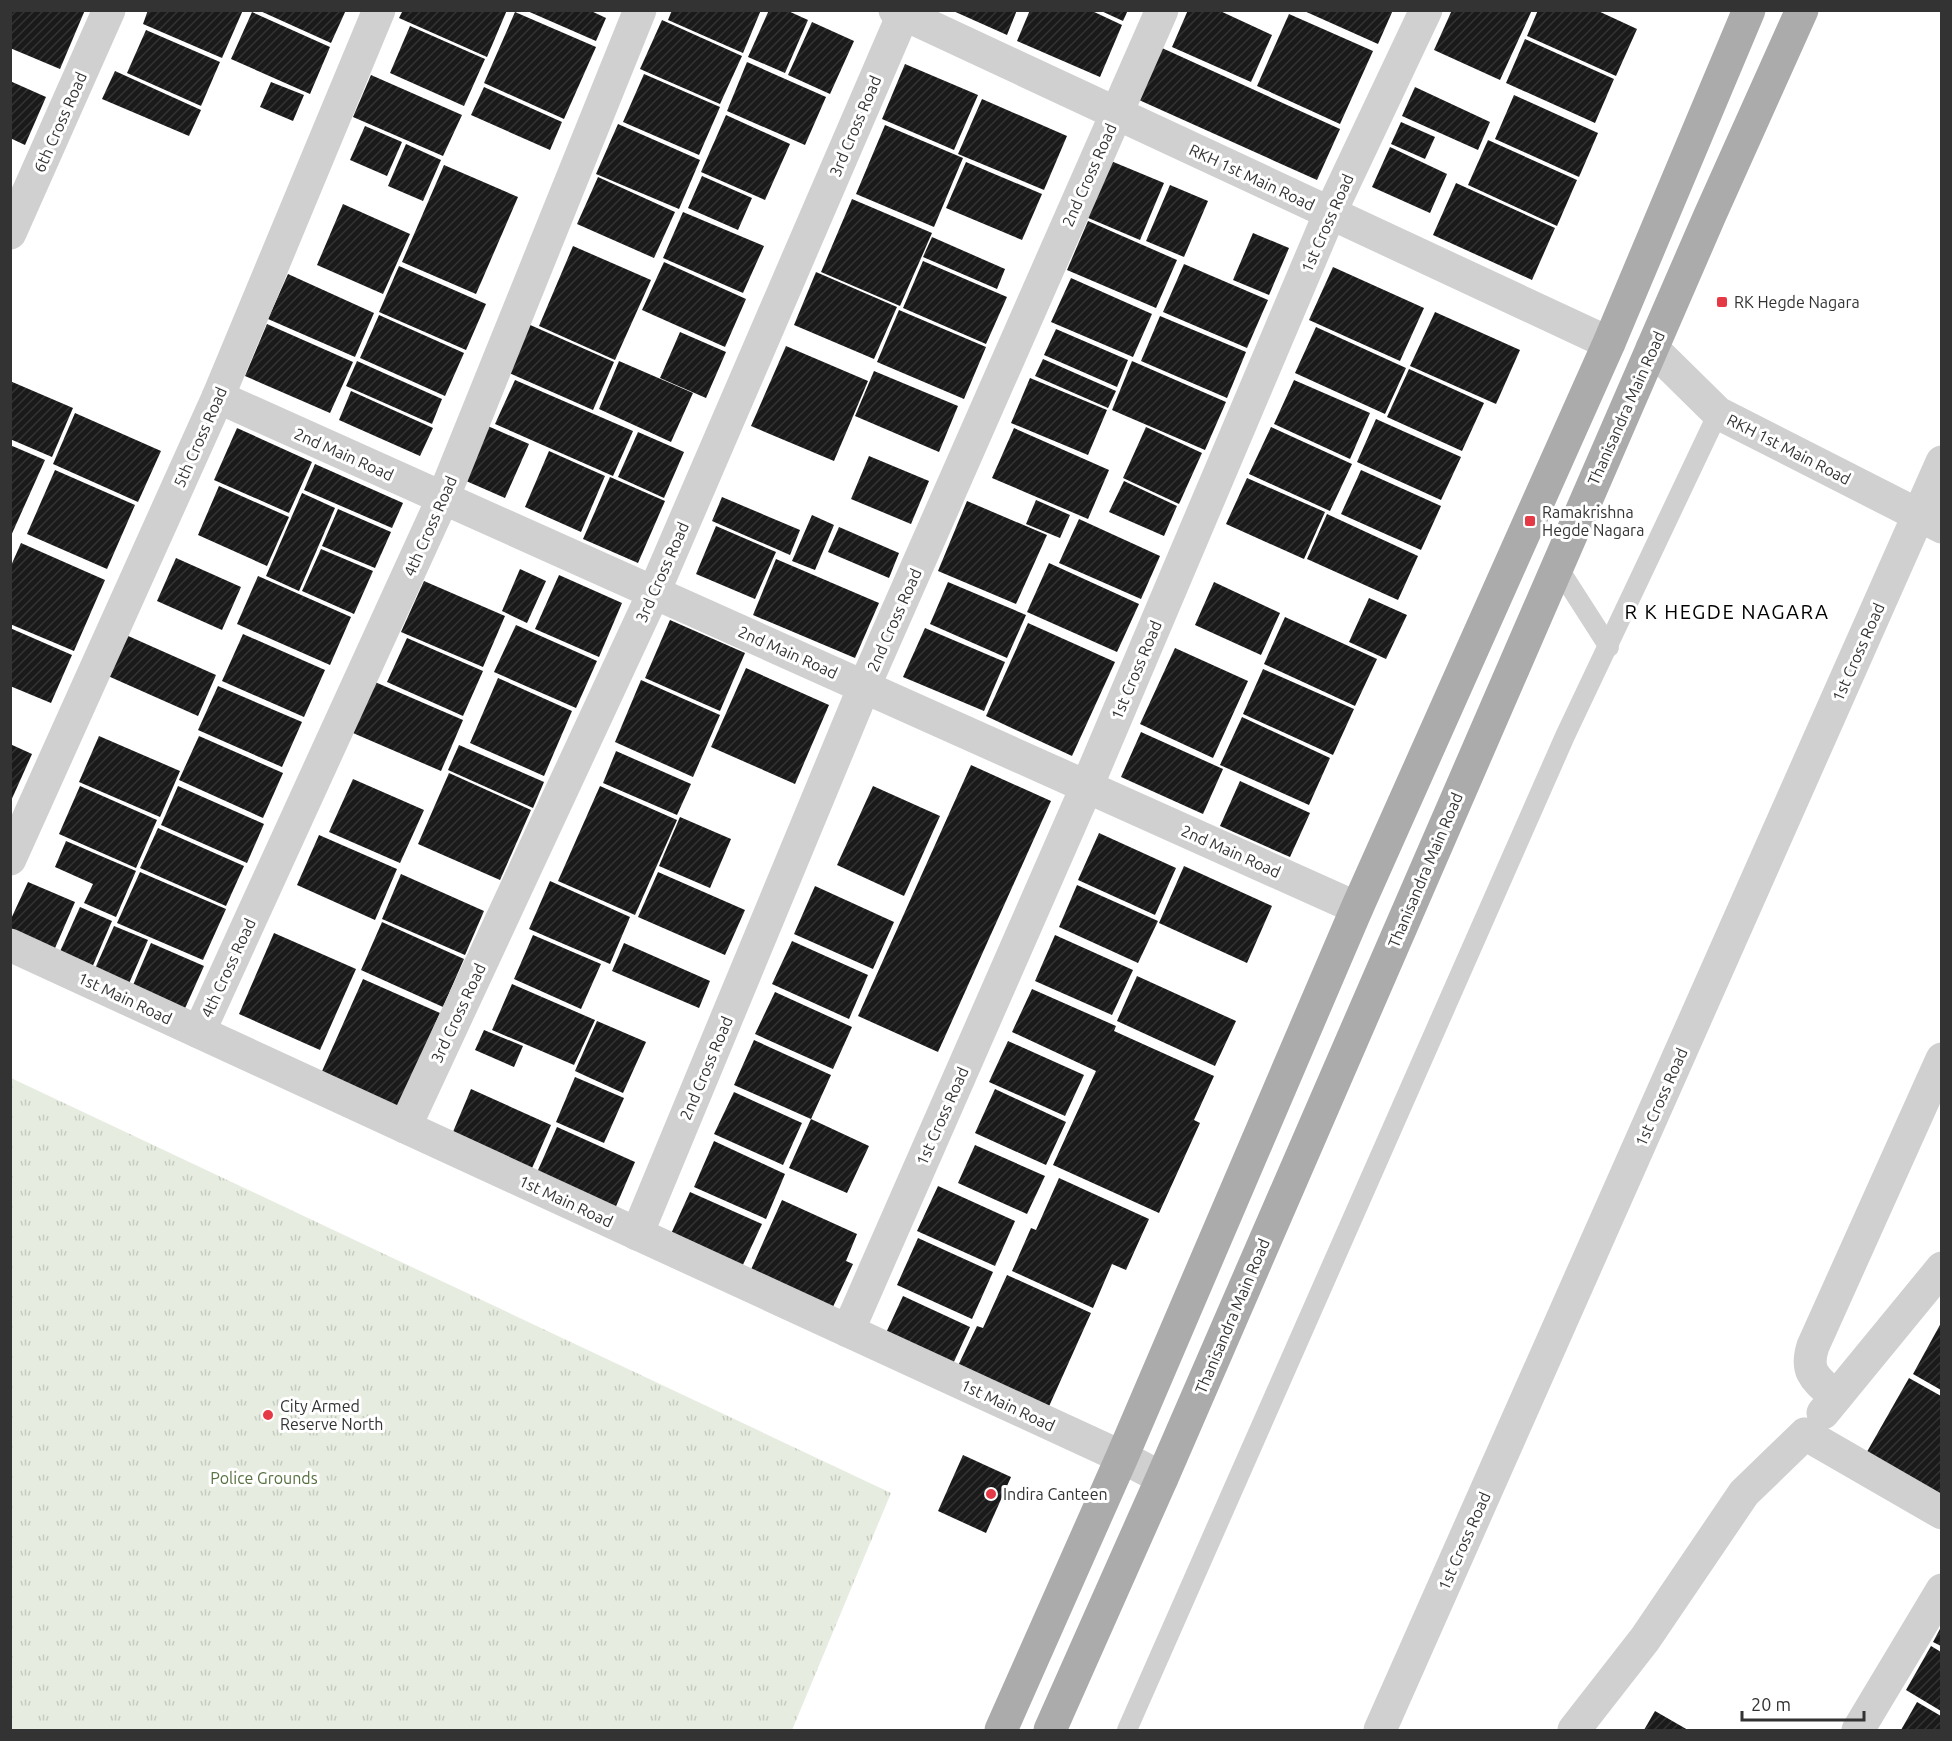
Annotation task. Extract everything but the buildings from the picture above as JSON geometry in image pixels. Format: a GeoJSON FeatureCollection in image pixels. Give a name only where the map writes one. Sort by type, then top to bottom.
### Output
{"type":"FeatureCollection","features":[{"type":"Feature","properties":{"kind":"main road"},"geometry":{"type":"LineString","coordinates":[[1001,1731],[1122,1457],[1357,908],[1609,343],[1749,10]]}},
{"type":"Feature","properties":{"kind":"main road","name":"Thanisandra Main Road"},"geometry":{"type":"LineString","coordinates":[[1050,1731],[1652,348],[1802,10]]}},
{"type":"Feature","properties":{"kind":"main road"},"geometry":{"type":"LineString","coordinates":[[1636,276],[1676,294]]}},
{"type":"Feature","properties":{"kind":"main road"},"geometry":{"type":"LineString","coordinates":[[1591,383],[1629,401]]}},
{"type":"Feature","properties":{"kind":"street","name":"6th Cross Road"},"geometry":{"type":"LineString","coordinates":[[10,232],[109,10]]}},
{"type":"Feature","properties":{"kind":"street","name":"5th Cross Road"},"geometry":{"type":"LineString","coordinates":[[10,859],[218,397],[379,10]]}},
{"type":"Feature","properties":{"kind":"street","name":"4th Cross Road"},"geometry":{"type":"LineString","coordinates":[[199,1032],[443,498],[640,10]]}},
{"type":"Feature","properties":{"kind":"street","name":"2nd Cross Road"},"geometry":{"type":"LineString","coordinates":[[637,1234],[864,687],[1162,10]]}},
{"type":"Feature","properties":{"kind":"street","name":"1st Cross Road"},"geometry":{"type":"LineString","coordinates":[[848,1331],[1087,786],[1330,213],[1426,10]]}},
{"type":"Feature","properties":{"kind":"street","name":"RKH 1st Main Road"},"geometry":{"type":"LineString","coordinates":[[901,12],[1609,343]]}},
{"type":"Feature","properties":{"kind":"street","name":"3rd Cross Road"},"geometry":{"type":"LineString","coordinates":[[405,1127],[654,592],[901,12]]}},
{"type":"Feature","properties":{"kind":"street","name":"RKH 1st Main Road"},"geometry":{"type":"LineString","coordinates":[[1652,348],[1718,413],[1930,521]]}},
{"type":"Feature","properties":{"kind":"street","name":"2nd Main Road"},"geometry":{"type":"LineString","coordinates":[[218,397],[1357,908]]}},
{"type":"Feature","properties":{"kind":"street","name":"1st Cross Road"},"geometry":{"type":"LineString","coordinates":[[1380,1731],[1930,521],[1941,462]]}},
{"type":"Feature","properties":{"kind":"street","name":"1st Main Road"},"geometry":{"type":"LineString","coordinates":[[10,945],[1122,1457],[1161,1479]]}},
{"type":"Feature","properties":{"kind":"street"},"geometry":{"type":"LineString","coordinates":[[1836,1397],[1815,1378],[1809,1368],[1809,1358],[1941,1059]]}},
{"type":"Feature","properties":{"kind":"street"},"geometry":{"type":"LineString","coordinates":[[1574,1731],[1645,1639],[1744,1494],[1805,1434],[1941,1268]]}},
{"type":"Feature","properties":{"kind":"street"},"geometry":{"type":"LineString","coordinates":[[1805,1434],[1941,1513]]}},
{"type":"Feature","properties":{"kind":"street"},"geometry":{"type":"LineString","coordinates":[[1858,1731],[1941,1590]]}},
{"type":"Feature","properties":{"kind":"lane"},"geometry":{"type":"LineString","coordinates":[[1127,1731],[1565,736],[1718,413]]}},
{"type":"Feature","properties":{"kind":"lane"},"geometry":{"type":"LineString","coordinates":[[1557,566],[1609,647]]}},
{"type":"Feature","properties":{"kind":"green space","name":"Police Grounds"},"geometry":{"type":"Polygon","coordinates":[[[11,1078],[891,1493],[792,1730],[11,1730],[11,1078]]]}},
{"type":"Feature","properties":{"kind":"place","name":"RK Hegde Nagara"},"geometry":{"type":"Point","coordinates":[1722,302]}},
{"type":"Feature","properties":{"kind":"place","name":"Ramakrishna Hegde Nagara"},"geometry":{"type":"Point","coordinates":[1530,521]}},
{"type":"Feature","properties":{"kind":"place","name":"City Armed Reserve North"},"geometry":{"type":"Point","coordinates":[268,1415]}},
{"type":"Feature","properties":{"kind":"place","name":"Indira Canteen"},"geometry":{"type":"Point","coordinates":[991,1494]}},
{"type":"Feature","properties":{"kind":"district","name":"R K HEGDE NAGARA"},"geometry":{"type":"Point","coordinates":[1727,611]}}]}
